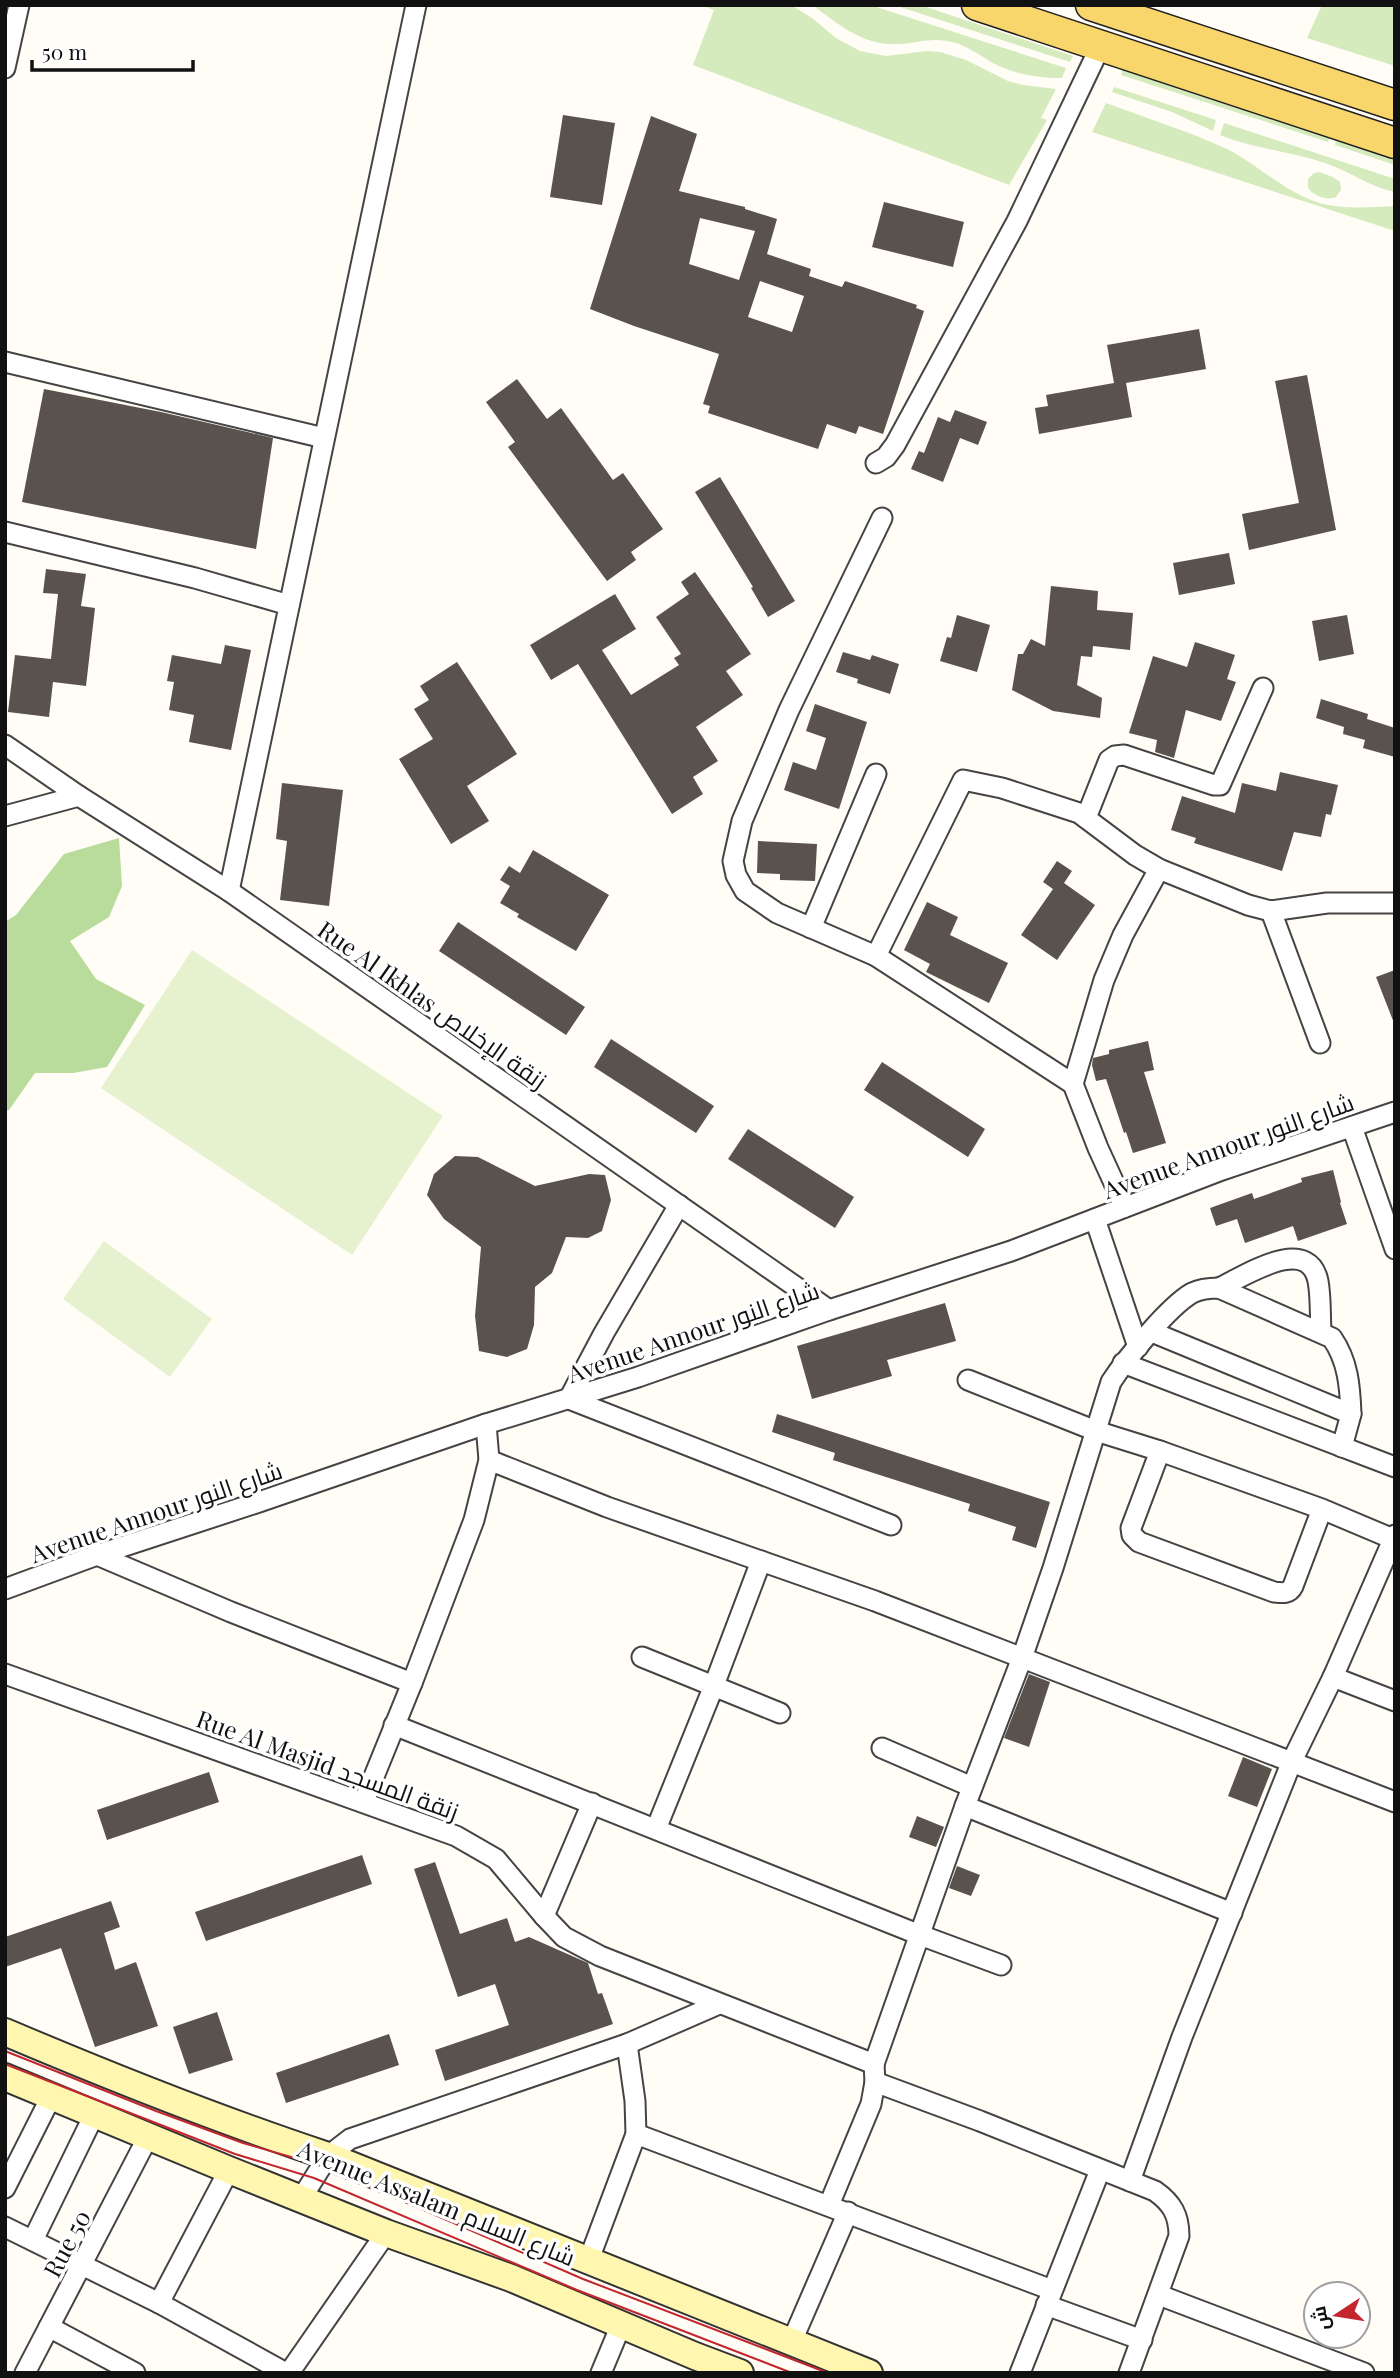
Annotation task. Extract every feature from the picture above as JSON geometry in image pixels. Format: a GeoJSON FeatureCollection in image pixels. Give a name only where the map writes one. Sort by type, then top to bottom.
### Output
{"type":"FeatureCollection","features":[{"type":"Feature","properties":{"kind":"main road"},"geometry":{"type":"LineString","coordinates":[[977,5],[1395,144]]}},
{"type":"Feature","properties":{"kind":"main road"},"geometry":{"type":"LineString","coordinates":[[1091,5],[1395,105]]}},
{"type":"Feature","properties":{"kind":"main road","name":"Avenue Assalam شارع السلام"},"geometry":{"type":"LineString","coordinates":[[5,2032],[139,2087],[328,2156],[869,2373]]}},
{"type":"Feature","properties":{"kind":"main road","name":"Avenue Assalam شارع السلام"},"geometry":{"type":"LineString","coordinates":[[5,2077],[301,2199],[510,2278],[740,2373]]}},
{"type":"Feature","properties":{"kind":"street"},"geometry":{"type":"LineString","coordinates":[[5,68],[19,5]]}},
{"type":"Feature","properties":{"kind":"street"},"geometry":{"type":"LineString","coordinates":[[229,891],[416,5]]}},
{"type":"Feature","properties":{"kind":"street"},"geometry":{"type":"LineString","coordinates":[[876,463],[886,457],[895,445],[1017,221],[1101,46]]}},
{"type":"Feature","properties":{"kind":"street"},"geometry":{"type":"LineString","coordinates":[[5,362],[324,438]]}},
{"type":"Feature","properties":{"kind":"street"},"geometry":{"type":"LineString","coordinates":[[882,518],[789,710],[742,821],[733,861],[736,875],[745,891],[777,913],[876,956],[1073,1084],[1125,1207]]}},
{"type":"Feature","properties":{"kind":"street"},"geometry":{"type":"LineString","coordinates":[[5,532],[195,578],[289,605]]}},
{"type":"Feature","properties":{"kind":"street"},"geometry":{"type":"LineString","coordinates":[[1086,818],[1109,760],[1115,756],[1124,755],[1220,785],[1263,688]]}},
{"type":"Feature","properties":{"kind":"street","name":"Rue Al Ikhlas زنقة الإخلاص"},"geometry":{"type":"LineString","coordinates":[[5,745],[79,796],[229,891],[830,1310]]}},
{"type":"Feature","properties":{"kind":"street"},"geometry":{"type":"LineString","coordinates":[[811,928],[876,774]]}},
{"type":"Feature","properties":{"kind":"street"},"geometry":{"type":"LineString","coordinates":[[876,956],[963,780],[1014,792],[1086,818],[1135,855],[1159,869],[1248,905],[1272,911],[1326,903],[1395,903]]}},
{"type":"Feature","properties":{"kind":"street"},"geometry":{"type":"LineString","coordinates":[[5,816],[79,796]]}},
{"type":"Feature","properties":{"kind":"street"},"geometry":{"type":"LineString","coordinates":[[1073,1084],[1104,980],[1123,935],[1159,869]]}},
{"type":"Feature","properties":{"kind":"street"},"geometry":{"type":"LineString","coordinates":[[1272,911],[1320,1044]]}},
{"type":"Feature","properties":{"kind":"street","name":"Avenue Annour شارع النور"},"geometry":{"type":"LineString","coordinates":[[5,1589],[97,1555],[486,1424],[638,1377],[1011,1251],[1222,1170],[1395,1112]]}},
{"type":"Feature","properties":{"kind":"street"},"geometry":{"type":"LineString","coordinates":[[1352,1127],[1395,1249]]}},
{"type":"Feature","properties":{"kind":"street"},"geometry":{"type":"LineString","coordinates":[[679,1205],[604,1333],[569,1399],[891,1525]]}},
{"type":"Feature","properties":{"kind":"street"},"geometry":{"type":"LineString","coordinates":[[1095,1219],[1138,1347]]}},
{"type":"Feature","properties":{"kind":"street"},"geometry":{"type":"LineString","coordinates":[[829,2204],[871,2104],[874,2073],[965,1806],[1022,1658],[1111,1382],[1123,1363],[1171,1310],[1193,1293],[1219,1288],[1282,1259],[1294,1257],[1312,1268],[1318,1279],[1321,1331]]}},
{"type":"Feature","properties":{"kind":"street"},"geometry":{"type":"LineString","coordinates":[[1219,1288],[1332,1338],[1341,1351],[1350,1390],[1351,1414],[1342,1447]]}},
{"type":"Feature","properties":{"kind":"street"},"geometry":{"type":"LineString","coordinates":[[1152,1332],[1351,1414]]}},
{"type":"Feature","properties":{"kind":"street"},"geometry":{"type":"LineString","coordinates":[[1123,1363],[1395,1467]]}},
{"type":"Feature","properties":{"kind":"street"},"geometry":{"type":"LineString","coordinates":[[968,1380],[1096,1430],[1394,1537],[1333,1677],[1300,1764],[1232,1913],[1182,2037],[1130,2180]]}},
{"type":"Feature","properties":{"kind":"street"},"geometry":{"type":"LineString","coordinates":[[364,1801],[474,1520],[489,1460],[486,1424]]}},
{"type":"Feature","properties":{"kind":"street"},"geometry":{"type":"LineString","coordinates":[[1160,1451],[1132,1521],[1131,1531],[1135,1539],[1274,1592],[1290,1591],[1322,1509]]}},
{"type":"Feature","properties":{"kind":"street"},"geometry":{"type":"LineString","coordinates":[[489,1460],[607,1507],[1022,1658],[1395,1802]]}},
{"type":"Feature","properties":{"kind":"street"},"geometry":{"type":"LineString","coordinates":[[97,1555],[231,1612],[412,1683]]}},
{"type":"Feature","properties":{"kind":"street"},"geometry":{"type":"LineString","coordinates":[[656,1829],[761,1561]]}},
{"type":"Feature","properties":{"kind":"street"},"geometry":{"type":"LineString","coordinates":[[642,1657],[780,1713]]}},
{"type":"Feature","properties":{"kind":"street","name":"Rue Al Masjid زنقة المسجد"},"geometry":{"type":"LineString","coordinates":[[5,1674],[456,1836],[496,1859],[564,1937],[600,1956],[719,2004],[980,2121],[1155,2191],[1166,2199],[1177,2216],[1179,2236],[1177,2248],[1129,2373]]}},
{"type":"Feature","properties":{"kind":"street"},"geometry":{"type":"LineString","coordinates":[[1333,1677],[1395,1701]]}},
{"type":"Feature","properties":{"kind":"street"},"geometry":{"type":"LineString","coordinates":[[394,1725],[1001,1965]]}},
{"type":"Feature","properties":{"kind":"street"},"geometry":{"type":"LineString","coordinates":[[881,1748],[972,1787]]}},
{"type":"Feature","properties":{"kind":"street"},"geometry":{"type":"LineString","coordinates":[[544,1916],[592,1803]]}},
{"type":"Feature","properties":{"kind":"street"},"geometry":{"type":"LineString","coordinates":[[965,1806],[1232,1913]]}},
{"type":"Feature","properties":{"kind":"street"},"geometry":{"type":"LineString","coordinates":[[301,2199],[328,2156],[342,2143],[358,2135],[626,2044],[719,2004]]}},
{"type":"Feature","properties":{"kind":"street"},"geometry":{"type":"LineString","coordinates":[[588,2262],[636,2134],[635,2101],[626,2044]]}},
{"type":"Feature","properties":{"kind":"street"},"geometry":{"type":"LineString","coordinates":[[5,2188],[52,2095]]}},
{"type":"Feature","properties":{"kind":"street"},"geometry":{"type":"LineString","coordinates":[[33,2240],[95,2113]]}},
{"type":"Feature","properties":{"kind":"street"},"geometry":{"type":"LineString","coordinates":[[636,2134],[829,2204],[1049,2297],[1142,2340]]}},
{"type":"Feature","properties":{"kind":"street","name":"Rue 50"},"geometry":{"type":"LineString","coordinates":[[25,2373],[149,2135]]}},
{"type":"Feature","properties":{"kind":"street"},"geometry":{"type":"LineString","coordinates":[[159,2303],[229,2170]]}},
{"type":"Feature","properties":{"kind":"street"},"geometry":{"type":"LineString","coordinates":[[1020,2373],[1100,2170]]}},
{"type":"Feature","properties":{"kind":"street"},"geometry":{"type":"LineString","coordinates":[[792,2341],[848,2213]]}},
{"type":"Feature","properties":{"kind":"street"},"geometry":{"type":"LineString","coordinates":[[5,2227],[159,2303],[287,2373],[386,2233]]}},
{"type":"Feature","properties":{"kind":"street"},"geometry":{"type":"LineString","coordinates":[[1159,2295],[1364,2373]]}},
{"type":"Feature","properties":{"kind":"street"},"geometry":{"type":"LineString","coordinates":[[601,2373],[621,2325]]}},
{"type":"Feature","properties":{"kind":"street"},"geometry":{"type":"LineString","coordinates":[[49,2327],[135,2373]]}},
{"type":"Feature","properties":{"kind":"green space"},"geometry":{"type":"Polygon","coordinates":[[[700,5],[791,5],[836,38],[860,51],[886,56],[940,52],[966,60],[1008,81],[1056,89],[1041,118],[1047,120],[1009,185],[693,65],[714,10],[700,5]]]}},
{"type":"Feature","properties":{"kind":"green space"},"geometry":{"type":"Polygon","coordinates":[[[812,5],[870,5],[1066,68],[1062,78],[1038,77],[1007,69],[948,41],[885,44],[862,38],[812,5]]]}},
{"type":"Feature","properties":{"kind":"green space"},"geometry":{"type":"Polygon","coordinates":[[[894,5],[920,5],[1073,56],[1070,62],[894,5]]]}},
{"type":"Feature","properties":{"kind":"green space"},"geometry":{"type":"Polygon","coordinates":[[[1322,5],[1395,5],[1395,66],[1307,38],[1322,5]]]}},
{"type":"Feature","properties":{"kind":"green space"},"geometry":{"type":"Polygon","coordinates":[[[1123,67],[1331,135],[1328,142],[1121,75],[1123,67]]]}},
{"type":"Feature","properties":{"kind":"green space"},"geometry":{"type":"Polygon","coordinates":[[[1114,87],[1216,120],[1213,131],[1172,112],[1112,92],[1114,87]]]}},
{"type":"Feature","properties":{"kind":"green space"},"geometry":{"type":"Polygon","coordinates":[[[1106,103],[1227,149],[1295,193],[1320,203],[1357,208],[1395,206],[1395,231],[1092,132],[1106,103]]]}},
{"type":"Feature","properties":{"kind":"green space"},"geometry":{"type":"Polygon","coordinates":[[[1224,123],[1395,179],[1395,192],[1325,163],[1220,135],[1224,123]]]}},
{"type":"Feature","properties":{"kind":"green space"},"geometry":{"type":"Polygon","coordinates":[[[1337,137],[1395,157],[1395,165],[1335,145],[1337,137]]]}},
{"type":"Feature","properties":{"kind":"green space"},"geometry":{"type":"Polygon","coordinates":[[[1319,172],[1340,182],[1341,190],[1336,197],[1321,197],[1308,188],[1308,179],[1319,172]]]}},
{"type":"Feature","properties":{"kind":"green space"},"geometry":{"type":"Polygon","coordinates":[[[119,838],[122,886],[109,917],[70,941],[96,979],[145,1005],[107,1067],[73,1073],[35,1073],[9,1110],[5,1111],[5,922],[16,915],[64,854],[119,838]]]}},
{"type":"Feature","properties":{"kind":"green space"},"geometry":{"type":"Polygon","coordinates":[[[192,950],[443,1116],[352,1255],[101,1088],[192,950]]]}},
{"type":"Feature","properties":{"kind":"green space"},"geometry":{"type":"Polygon","coordinates":[[[104,1241],[212,1319],[170,1377],[63,1299],[104,1241]]]}},
{"type":"Feature","properties":{"kind":"building"},"geometry":{"type":"Polygon","coordinates":[[[563,115],[615,123],[602,205],[550,197],[563,115]]]}},
{"type":"Feature","properties":{"kind":"building"},"geometry":{"type":"Polygon","coordinates":[[[651,116],[697,134],[679,191],[745,207],[777,219],[767,254],[811,269],[809,276],[842,287],[845,281],[917,305],[916,308],[924,311],[883,434],[859,426],[856,434],[827,424],[818,449],[708,413],[710,406],[703,404],[719,354],[590,309],[651,116]],[[700,218],[689,264],[739,280],[755,231],[700,218]],[[760,281],[748,317],[792,332],[804,296],[760,281]]]}},
{"type":"Feature","properties":{"kind":"building"},"geometry":{"type":"Polygon","coordinates":[[[884,202],[964,222],[953,267],[872,247],[884,202]]]}},
{"type":"Feature","properties":{"kind":"building"},"geometry":{"type":"Polygon","coordinates":[[[1199,329],[1206,369],[1126,383],[1132,417],[1039,434],[1035,408],[1048,406],[1046,395],[1114,383],[1107,345],[1199,329]]]}},
{"type":"Feature","properties":{"kind":"building"},"geometry":{"type":"Polygon","coordinates":[[[1307,375],[1336,530],[1249,550],[1242,514],[1299,503],[1275,381],[1307,375]]]}},
{"type":"Feature","properties":{"kind":"building"},"geometry":{"type":"Polygon","coordinates":[[[517,379],[547,419],[561,408],[613,480],[623,473],[663,529],[631,552],[636,560],[607,581],[508,447],[515,442],[486,402],[517,379]]]}},
{"type":"Feature","properties":{"kind":"building"},"geometry":{"type":"Polygon","coordinates":[[[44,389],[273,438],[256,549],[22,502],[44,389]]]}},
{"type":"Feature","properties":{"kind":"building"},"geometry":{"type":"Polygon","coordinates":[[[955,410],[987,422],[978,445],[960,438],[943,482],[911,469],[919,451],[924,453],[938,417],[950,422],[955,410]]]}},
{"type":"Feature","properties":{"kind":"building"},"geometry":{"type":"Polygon","coordinates":[[[720,477],[795,601],[768,617],[751,588],[753,587],[695,492],[720,477]]]}},
{"type":"Feature","properties":{"kind":"building"},"geometry":{"type":"Polygon","coordinates":[[[1229,553],[1235,584],[1179,595],[1173,563],[1229,553]]]}},
{"type":"Feature","properties":{"kind":"building"},"geometry":{"type":"Polygon","coordinates":[[[46,569],[86,574],[81,606],[95,608],[86,686],[53,682],[49,717],[8,712],[15,655],[51,659],[58,594],[43,593],[46,569]]]}},
{"type":"Feature","properties":{"kind":"building"},"geometry":{"type":"Polygon","coordinates":[[[695,572],[751,654],[726,671],[743,695],[696,727],[718,761],[693,777],[703,794],[672,814],[578,664],[551,680],[530,645],[615,594],[636,629],[602,650],[631,695],[679,665],[674,658],[681,654],[656,617],[689,594],[681,582],[695,572]]]}},
{"type":"Feature","properties":{"kind":"building"},"geometry":{"type":"Polygon","coordinates":[[[1051,586],[1098,591],[1097,610],[1133,613],[1130,650],[1093,646],[1092,657],[1081,656],[1077,685],[1102,698],[1100,718],[1053,711],[1012,690],[1018,654],[1023,654],[1031,639],[1045,646],[1051,586]]]}},
{"type":"Feature","properties":{"kind":"building"},"geometry":{"type":"Polygon","coordinates":[[[957,615],[990,625],[977,672],[940,661],[947,637],[951,638],[957,615]]]}},
{"type":"Feature","properties":{"kind":"building"},"geometry":{"type":"Polygon","coordinates":[[[1347,615],[1354,654],[1319,661],[1312,621],[1347,615]]]}},
{"type":"Feature","properties":{"kind":"building"},"geometry":{"type":"Polygon","coordinates":[[[1195,642],[1235,655],[1227,679],[1236,682],[1221,721],[1186,710],[1174,758],[1155,752],[1157,740],[1129,733],[1153,656],[1187,667],[1195,642]]]}},
{"type":"Feature","properties":{"kind":"building"},"geometry":{"type":"Polygon","coordinates":[[[225,645],[251,650],[231,750],[189,742],[194,715],[169,710],[174,682],[167,681],[172,655],[221,664],[225,645]]]}},
{"type":"Feature","properties":{"kind":"building"},"geometry":{"type":"Polygon","coordinates":[[[843,652],[870,660],[872,655],[899,664],[890,694],[857,683],[858,679],[836,672],[843,652]]]}},
{"type":"Feature","properties":{"kind":"building"},"geometry":{"type":"Polygon","coordinates":[[[457,662],[517,754],[467,786],[489,821],[451,844],[399,759],[433,739],[414,709],[429,700],[420,686],[457,662]]]}},
{"type":"Feature","properties":{"kind":"building"},"geometry":{"type":"Polygon","coordinates":[[[1321,699],[1368,714],[1367,719],[1395,728],[1395,757],[1363,748],[1365,740],[1343,734],[1344,727],[1316,718],[1321,699]]]}},
{"type":"Feature","properties":{"kind":"building"},"geometry":{"type":"Polygon","coordinates":[[[815,704],[867,722],[839,809],[784,790],[793,762],[816,770],[826,738],[806,731],[815,704]]]}},
{"type":"Feature","properties":{"kind":"building"},"geometry":{"type":"Polygon","coordinates":[[[1280,772],[1338,785],[1331,815],[1326,814],[1321,837],[1294,832],[1282,871],[1194,843],[1196,838],[1171,830],[1182,796],[1235,813],[1242,783],[1276,791],[1280,772]]]}},
{"type":"Feature","properties":{"kind":"building"},"geometry":{"type":"Polygon","coordinates":[[[282,783],[343,790],[329,906],[280,900],[287,841],[276,839],[282,783]]]}},
{"type":"Feature","properties":{"kind":"building"},"geometry":{"type":"Polygon","coordinates":[[[758,841],[817,844],[815,881],[780,880],[780,874],[757,873],[758,841]]]}},
{"type":"Feature","properties":{"kind":"building"},"geometry":{"type":"Polygon","coordinates":[[[533,850],[609,895],[576,951],[517,917],[519,914],[500,903],[510,886],[500,880],[509,866],[520,873],[533,850]]]}},
{"type":"Feature","properties":{"kind":"building"},"geometry":{"type":"Polygon","coordinates":[[[1057,861],[1072,871],[1064,883],[1095,905],[1057,960],[1021,935],[1053,889],[1043,882],[1057,861]]]}},
{"type":"Feature","properties":{"kind":"building"},"geometry":{"type":"Polygon","coordinates":[[[927,902],[958,917],[950,935],[1008,963],[989,1003],[926,972],[930,964],[904,950],[927,902]]]}},
{"type":"Feature","properties":{"kind":"building"},"geometry":{"type":"Polygon","coordinates":[[[458,922],[585,1007],[566,1035],[439,951],[458,922]]]}},
{"type":"Feature","properties":{"kind":"building"},"geometry":{"type":"Polygon","coordinates":[[[1395,970],[1395,1022],[1394,1023],[1376,977],[1395,970]]]}},
{"type":"Feature","properties":{"kind":"building"},"geometry":{"type":"Polygon","coordinates":[[[611,1039],[714,1106],[696,1133],[594,1067],[611,1039]]]}},
{"type":"Feature","properties":{"kind":"building"},"geometry":{"type":"Polygon","coordinates":[[[1148,1041],[1154,1070],[1144,1072],[1166,1143],[1133,1153],[1106,1079],[1096,1081],[1092,1065],[1093,1058],[1109,1054],[1109,1050],[1148,1041]]]}},
{"type":"Feature","properties":{"kind":"building"},"geometry":{"type":"Polygon","coordinates":[[[882,1062],[985,1129],[968,1157],[864,1090],[882,1062]]]}},
{"type":"Feature","properties":{"kind":"building"},"geometry":{"type":"Polygon","coordinates":[[[748,1129],[854,1197],[835,1228],[728,1159],[748,1129]]]}},
{"type":"Feature","properties":{"kind":"building"},"geometry":{"type":"Polygon","coordinates":[[[455,1156],[478,1157],[535,1186],[589,1174],[605,1175],[611,1200],[602,1231],[588,1238],[566,1237],[552,1273],[535,1287],[534,1325],[527,1349],[507,1357],[479,1351],[475,1316],[481,1247],[444,1219],[427,1195],[434,1174],[455,1156]]]}},
{"type":"Feature","properties":{"kind":"building"},"geometry":{"type":"Polygon","coordinates":[[[1333,1170],[1347,1224],[1298,1241],[1293,1226],[1245,1243],[1237,1219],[1216,1226],[1210,1208],[1252,1193],[1254,1199],[1302,1182],[1301,1178],[1333,1170]]]}},
{"type":"Feature","properties":{"kind":"building"},"geometry":{"type":"Polygon","coordinates":[[[945,1303],[956,1341],[887,1360],[892,1376],[812,1399],[797,1346],[945,1303]]]}},
{"type":"Feature","properties":{"kind":"building"},"geometry":{"type":"Polygon","coordinates":[[[777,1414],[1050,1502],[1036,1548],[1012,1540],[1016,1527],[968,1511],[970,1504],[833,1460],[835,1453],[772,1432],[777,1414]]]}},
{"type":"Feature","properties":{"kind":"building"},"geometry":{"type":"Polygon","coordinates":[[[1029,1674],[1050,1682],[1029,1747],[1004,1738],[1029,1674]]]}},
{"type":"Feature","properties":{"kind":"building"},"geometry":{"type":"Polygon","coordinates":[[[1243,1757],[1272,1769],[1257,1807],[1228,1796],[1243,1757]]]}},
{"type":"Feature","properties":{"kind":"building"},"geometry":{"type":"Polygon","coordinates":[[[209,1772],[219,1802],[107,1840],[97,1810],[209,1772]]]}},
{"type":"Feature","properties":{"kind":"building"},"geometry":{"type":"Polygon","coordinates":[[[917,1816],[944,1827],[936,1847],[909,1837],[917,1816]]]}},
{"type":"Feature","properties":{"kind":"building"},"geometry":{"type":"Polygon","coordinates":[[[362,1855],[372,1884],[206,1941],[195,1912],[362,1855]]]}},
{"type":"Feature","properties":{"kind":"building"},"geometry":{"type":"Polygon","coordinates":[[[435,1862],[460,1934],[507,1918],[515,1942],[529,1937],[588,1963],[598,1994],[602,1993],[613,2024],[445,2081],[435,2050],[509,2025],[495,1984],[458,1997],[414,1869],[435,1862]]]}},
{"type":"Feature","properties":{"kind":"building"},"geometry":{"type":"Polygon","coordinates":[[[957,1866],[980,1875],[971,1896],[949,1888],[957,1866]]]}},
{"type":"Feature","properties":{"kind":"building"},"geometry":{"type":"Polygon","coordinates":[[[111,1901],[120,1927],[104,1933],[115,1970],[136,1962],[158,2026],[95,2047],[61,1948],[5,1967],[5,1937],[111,1901]]]}},
{"type":"Feature","properties":{"kind":"building"},"geometry":{"type":"Polygon","coordinates":[[[217,2012],[233,2060],[189,2074],[173,2027],[217,2012]]]}},
{"type":"Feature","properties":{"kind":"building"},"geometry":{"type":"Polygon","coordinates":[[[389,2034],[399,2065],[286,2103],[276,2073],[389,2034]]]}},
{"type":"Feature","properties":{"kind":"tram line"},"geometry":{"type":"LineString","coordinates":[[5,2051],[243,2143],[322,2166],[583,2279],[828,2373]]}},
{"type":"Feature","properties":{"kind":"tram line"},"geometry":{"type":"LineString","coordinates":[[5,2064],[235,2154],[314,2178],[577,2290],[792,2373]]}}]}
